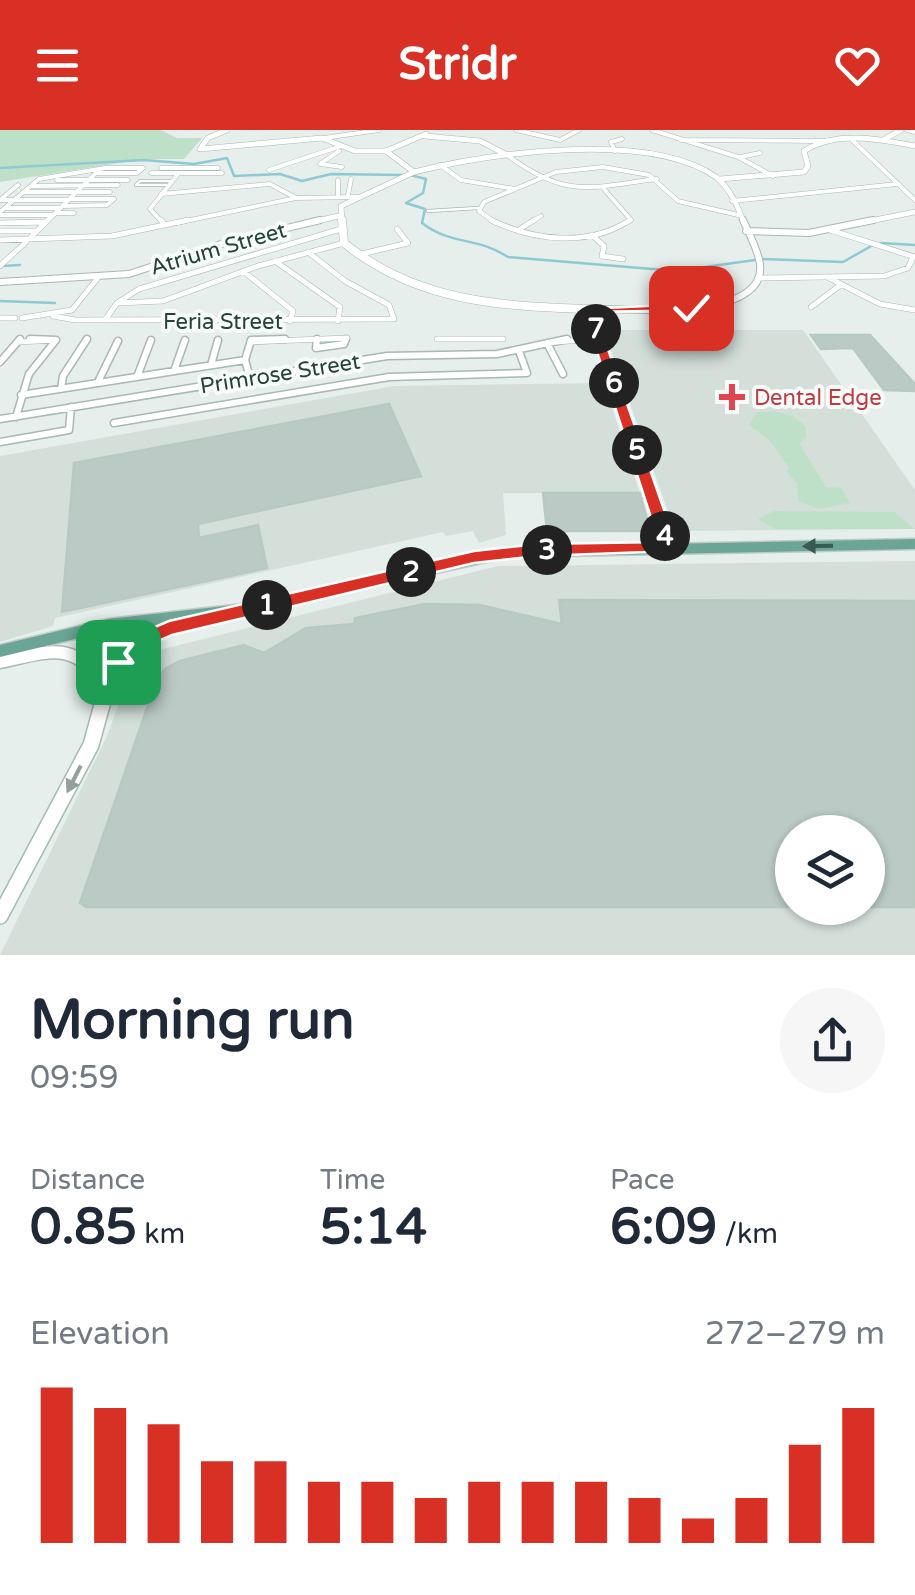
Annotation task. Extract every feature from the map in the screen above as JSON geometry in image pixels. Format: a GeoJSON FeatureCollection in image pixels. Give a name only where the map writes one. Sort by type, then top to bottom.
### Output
{"type":"FeatureCollection","features":[{"type":"Feature","properties":{"kind":"main road"},"geometry":{"type":"LineString","coordinates":[[229,130],[208,138],[200,149],[324,138],[345,147],[386,152],[409,174],[340,206],[338,216],[342,244],[389,278],[440,295],[500,305],[589,309],[669,547]]}},
{"type":"Feature","properties":{"kind":"main road"},"geometry":{"type":"LineString","coordinates":[[104,688],[124,656],[151,635],[490,554],[915,544]]}},
{"type":"Feature","properties":{"kind":"main road"},"geometry":{"type":"LineString","coordinates":[[0,650],[108,625],[252,608]]}},
{"type":"Feature","properties":{"kind":"main road"},"geometry":{"type":"LineString","coordinates":[[0,662],[49,652],[73,653],[92,663],[104,688],[103,710],[92,744],[0,916]]}},
{"type":"Feature","properties":{"kind":"street"},"geometry":{"type":"LineString","coordinates":[[324,138],[379,130]]}},
{"type":"Feature","properties":{"kind":"street"},"geometry":{"type":"LineString","coordinates":[[516,130],[560,140],[579,130]]}},
{"type":"Feature","properties":{"kind":"street"},"geometry":{"type":"LineString","coordinates":[[652,130],[738,157],[773,176]]}},
{"type":"Feature","properties":{"kind":"street"},"geometry":{"type":"LineString","coordinates":[[884,141],[904,130],[915,132]]}},
{"type":"Feature","properties":{"kind":"street"},"geometry":{"type":"LineString","coordinates":[[386,152],[427,133],[480,141],[545,177],[604,189],[657,179]]}},
{"type":"Feature","properties":{"kind":"street"},"geometry":{"type":"LineString","coordinates":[[560,140],[564,152]]}},
{"type":"Feature","properties":{"kind":"street"},"geometry":{"type":"LineString","coordinates":[[615,151],[611,142],[622,140]]}},
{"type":"Feature","properties":{"kind":"street"},"geometry":{"type":"LineString","coordinates":[[680,140],[884,141],[912,145],[915,153]]}},
{"type":"Feature","properties":{"kind":"street"},"geometry":{"type":"LineString","coordinates":[[852,140],[915,200]]}},
{"type":"Feature","properties":{"kind":"street"},"geometry":{"type":"LineString","coordinates":[[409,174],[440,165],[507,156],[615,151],[673,158],[720,179],[773,176],[807,170],[804,151],[824,141]]}},
{"type":"Feature","properties":{"kind":"street"},"geometry":{"type":"LineString","coordinates":[[342,166],[320,164],[345,147]]}},
{"type":"Feature","properties":{"kind":"street"},"geometry":{"type":"LineString","coordinates":[[269,170],[345,147]]}},
{"type":"Feature","properties":{"kind":"street"},"geometry":{"type":"LineString","coordinates":[[738,157],[760,153]]}},
{"type":"Feature","properties":{"kind":"street"},"geometry":{"type":"LineString","coordinates":[[440,165],[459,179],[515,189]]}},
{"type":"Feature","properties":{"kind":"street"},"geometry":{"type":"LineString","coordinates":[[164,224],[150,209],[187,166]]}},
{"type":"Feature","properties":{"kind":"street"},"geometry":{"type":"LineString","coordinates":[[428,211],[478,208],[545,177],[571,169],[603,167],[633,170],[657,179],[678,201],[738,214]]}},
{"type":"Feature","properties":{"kind":"street"},"geometry":{"type":"LineString","coordinates":[[0,266],[98,171],[137,174],[144,168],[98,171],[43,178],[2,212]]}},
{"type":"Feature","properties":{"kind":"street"},"geometry":{"type":"LineString","coordinates":[[160,168],[218,168]]}},
{"type":"Feature","properties":{"kind":"street"},"geometry":{"type":"LineString","coordinates":[[151,174],[174,178]]}},
{"type":"Feature","properties":{"kind":"street"},"geometry":{"type":"LineString","coordinates":[[140,181],[136,185],[222,174]]}},
{"type":"Feature","properties":{"kind":"street"},"geometry":{"type":"LineString","coordinates":[[43,178],[128,180]]}},
{"type":"Feature","properties":{"kind":"street"},"geometry":{"type":"LineString","coordinates":[[348,195],[351,179]]}},
{"type":"Feature","properties":{"kind":"street"},"geometry":{"type":"LineString","coordinates":[[589,309],[728,306],[743,299],[758,278],[760,264],[720,179]]}},
{"type":"Feature","properties":{"kind":"street"},"geometry":{"type":"LineString","coordinates":[[338,180],[338,196]]}},
{"type":"Feature","properties":{"kind":"street"},"geometry":{"type":"LineString","coordinates":[[161,194],[270,184],[296,198]]}},
{"type":"Feature","properties":{"kind":"street"},"geometry":{"type":"LineString","coordinates":[[732,201],[843,194],[896,184]]}},
{"type":"Feature","properties":{"kind":"street"},"geometry":{"type":"LineString","coordinates":[[0,200],[18,185]]}},
{"type":"Feature","properties":{"kind":"street"},"geometry":{"type":"LineString","coordinates":[[31,186],[118,186]]}},
{"type":"Feature","properties":{"kind":"street"},"geometry":{"type":"LineString","coordinates":[[478,208],[489,220],[566,240],[631,220],[604,189]]}},
{"type":"Feature","properties":{"kind":"street"},"geometry":{"type":"LineString","coordinates":[[23,192],[110,192]]}},
{"type":"Feature","properties":{"kind":"street"},"geometry":{"type":"LineString","coordinates":[[0,231],[112,236],[296,198],[358,197]]}},
{"type":"Feature","properties":{"kind":"street"},"geometry":{"type":"LineString","coordinates":[[0,200],[114,200],[107,205],[2,212]]}},
{"type":"Feature","properties":{"kind":"street"},"geometry":{"type":"LineString","coordinates":[[2,212],[74,213]]}},
{"type":"Feature","properties":{"kind":"street"},"geometry":{"type":"LineString","coordinates":[[746,231],[830,230],[915,212]]}},
{"type":"Feature","properties":{"kind":"street","name":"Atrium Street"},"geometry":{"type":"LineString","coordinates":[[0,282],[97,279],[338,216]]}},
{"type":"Feature","properties":{"kind":"street"},"geometry":{"type":"LineString","coordinates":[[520,230],[541,216]]}},
{"type":"Feature","properties":{"kind":"street"},"geometry":{"type":"LineString","coordinates":[[0,222],[46,222]]}},
{"type":"Feature","properties":{"kind":"street"},"geometry":{"type":"LineString","coordinates":[[104,320],[117,303],[139,289],[238,256],[340,229]]}},
{"type":"Feature","properties":{"kind":"street"},"geometry":{"type":"LineString","coordinates":[[356,255],[408,243],[398,229]]}},
{"type":"Feature","properties":{"kind":"street"},"geometry":{"type":"LineString","coordinates":[[758,278],[897,274],[908,268],[914,257],[830,230]]}},
{"type":"Feature","properties":{"kind":"street"},"geometry":{"type":"LineString","coordinates":[[0,240],[33,235]]}},
{"type":"Feature","properties":{"kind":"street"},"geometry":{"type":"LineString","coordinates":[[592,235],[604,246],[602,256],[623,259]]}},
{"type":"Feature","properties":{"kind":"street"},"geometry":{"type":"LineString","coordinates":[[117,303],[163,301],[243,271],[342,244]]}},
{"type":"Feature","properties":{"kind":"street","name":"Feria Street"},"geometry":{"type":"LineString","coordinates":[[0,318],[393,320],[389,305],[345,281],[308,252]]}},
{"type":"Feature","properties":{"kind":"street"},"geometry":{"type":"LineString","coordinates":[[275,261],[340,307],[338,321]]}},
{"type":"Feature","properties":{"kind":"street"},"geometry":{"type":"LineString","coordinates":[[243,271],[293,311],[290,321]]}},
{"type":"Feature","properties":{"kind":"street"},"geometry":{"type":"LineString","coordinates":[[827,277],[839,286],[894,308],[915,310]]}},
{"type":"Feature","properties":{"kind":"street"},"geometry":{"type":"LineString","coordinates":[[53,316],[76,307],[97,279]]}},
{"type":"Feature","properties":{"kind":"street"},"geometry":{"type":"LineString","coordinates":[[811,307],[839,286]]}},
{"type":"Feature","properties":{"kind":"street"},"geometry":{"type":"LineString","coordinates":[[250,378],[245,360],[251,340],[348,338],[316,348],[317,339]]}},
{"type":"Feature","properties":{"kind":"street"},"geometry":{"type":"LineString","coordinates":[[0,362],[20,339],[56,340],[29,374],[16,417]]}},
{"type":"Feature","properties":{"kind":"street"},"geometry":{"type":"LineString","coordinates":[[61,388],[87,339]]}},
{"type":"Feature","properties":{"kind":"street"},"geometry":{"type":"LineString","coordinates":[[438,339],[503,339]]}},
{"type":"Feature","properties":{"kind":"street"},"geometry":{"type":"LineString","coordinates":[[468,339],[468,354]]}},
{"type":"Feature","properties":{"kind":"street"},"geometry":{"type":"LineString","coordinates":[[98,382],[118,340]]}},
{"type":"Feature","properties":{"kind":"street"},"geometry":{"type":"LineString","coordinates":[[137,377],[151,340]]}},
{"type":"Feature","properties":{"kind":"street"},"geometry":{"type":"LineString","coordinates":[[174,371],[185,340]]}},
{"type":"Feature","properties":{"kind":"street"},"geometry":{"type":"LineString","coordinates":[[211,365],[218,340]]}},
{"type":"Feature","properties":{"kind":"street"},"geometry":{"type":"LineString","coordinates":[[282,354],[286,340]]}},
{"type":"Feature","properties":{"kind":"street","name":"Primrose Street"},"geometry":{"type":"LineString","coordinates":[[0,419],[387,356],[518,351],[561,340],[599,340]]}},
{"type":"Feature","properties":{"kind":"street"},"geometry":{"type":"LineString","coordinates":[[548,343],[563,374]]}},
{"type":"Feature","properties":{"kind":"street"},"geometry":{"type":"LineString","coordinates":[[114,423],[398,376],[528,373],[518,351]]}},
{"type":"Feature","properties":{"kind":"street"},"geometry":{"type":"LineString","coordinates":[[21,394],[245,360]]}},
{"type":"Feature","properties":{"kind":"street"},"geometry":{"type":"LineString","coordinates":[[206,385],[211,406]]}},
{"type":"Feature","properties":{"kind":"street"},"geometry":{"type":"LineString","coordinates":[[0,442],[69,430],[72,407]]}},
{"type":"Feature","properties":{"kind":"shaded area"},"geometry":{"type":"Polygon","coordinates":[[[604,330],[803,330],[915,490],[915,529],[675,531],[604,330]]]}},
{"type":"Feature","properties":{"kind":"shaded area"},"geometry":{"type":"Polygon","coordinates":[[[604,383],[640,493],[503,493],[506,535],[479,543],[473,531],[446,536],[443,532],[55,618],[53,626],[0,642],[0,456],[394,386],[604,383]]]}},
{"type":"Feature","properties":{"kind":"shaded area"},"geometry":{"type":"Polygon","coordinates":[[[915,561],[915,955],[0,955],[107,736],[130,673],[163,649],[498,566],[915,561]]]}},
{"type":"Feature","properties":{"kind":"green space"},"geometry":{"type":"Polygon","coordinates":[[[0,130],[161,130],[177,138],[202,138],[184,159],[144,159],[0,182],[0,130]]]}},
{"type":"Feature","properties":{"kind":"green space"},"geometry":{"type":"Polygon","coordinates":[[[757,412],[793,416],[806,427],[806,438],[799,443],[826,487],[841,488],[850,503],[819,509],[798,501],[797,483],[786,471],[789,468],[771,442],[749,425],[757,412]]]}},
{"type":"Feature","properties":{"kind":"green space"},"geometry":{"type":"Polygon","coordinates":[[[774,511],[894,512],[915,529],[775,529],[758,519],[774,511]]]}},
{"type":"Feature","properties":{"kind":"building"},"geometry":{"type":"Polygon","coordinates":[[[811,335],[870,335],[915,384],[915,391],[884,390],[853,348],[821,349],[811,335]]]}},
{"type":"Feature","properties":{"kind":"building"},"geometry":{"type":"Polygon","coordinates":[[[389,404],[421,476],[198,524],[199,538],[258,525],[267,568],[62,612],[74,463],[389,404]]]}},
{"type":"Feature","properties":{"kind":"building"},"geometry":{"type":"Polygon","coordinates":[[[543,493],[640,493],[650,531],[547,531],[543,493]]]}},
{"type":"Feature","properties":{"kind":"building"},"geometry":{"type":"Polygon","coordinates":[[[559,600],[915,601],[915,907],[885,907],[885,815],[775,815],[775,907],[86,907],[80,903],[157,679],[165,669],[180,661],[244,645],[264,653],[306,628],[354,624],[355,618],[425,604],[480,605],[562,624],[559,600]]]}},
{"type":"Feature","properties":{"kind":"waterway"},"geometry":{"type":"LineString","coordinates":[[0,168],[144,160],[194,164],[227,158],[234,176],[280,174],[302,181],[331,174],[402,175]]}},
{"type":"Feature","properties":{"kind":"waterway"},"geometry":{"type":"LineString","coordinates":[[410,175],[426,179],[423,193],[406,203],[425,209],[422,223],[444,235],[508,257],[676,271],[755,260]]}},
{"type":"Feature","properties":{"kind":"waterway"},"geometry":{"type":"LineString","coordinates":[[881,243],[915,245]]}},
{"type":"Feature","properties":{"kind":"waterway"},"geometry":{"type":"LineString","coordinates":[[763,259],[843,262],[873,245]]}},
{"type":"Feature","properties":{"kind":"waterway"},"geometry":{"type":"LineString","coordinates":[[2,266],[20,265]]}},
{"type":"Feature","properties":{"kind":"waterway"},"geometry":{"type":"LineString","coordinates":[[0,301],[55,303]]}},
{"type":"Feature","properties":{"kind":"place","name":"Dental Edge"},"geometry":{"type":"Point","coordinates":[732,397]}},
{"type":"Feature","properties":{"kind":"route"},"geometry":{"type":"LineString","coordinates":[[118,662],[143,640],[169,628],[474,557],[538,550],[669,547],[589,309],[691,308]]}}]}
